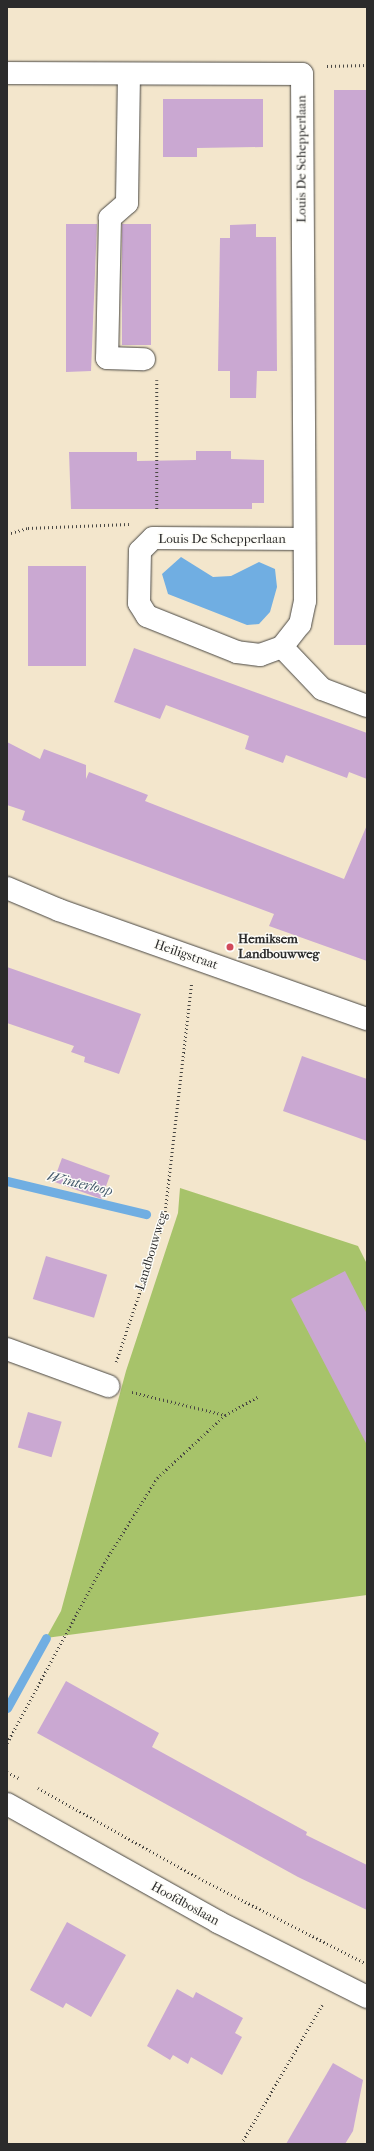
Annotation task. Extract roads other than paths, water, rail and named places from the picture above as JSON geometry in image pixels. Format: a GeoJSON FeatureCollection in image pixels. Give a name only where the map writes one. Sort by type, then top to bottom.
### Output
{"type":"FeatureCollection","features":[{"type":"Feature","properties":{"kind":"street"},"geometry":{"type":"LineString","coordinates":[[7,73],[129,74],[127,203],[110,218],[107,358],[144,359]]}},
{"type":"Feature","properties":{"kind":"street","name":"Louis De Schepperlaan"},"geometry":{"type":"LineString","coordinates":[[129,74],[302,74],[305,601],[300,624],[282,647],[260,655],[237,652],[147,616],[139,603],[140,551],[157,530],[304,539]]}},
{"type":"Feature","properties":{"kind":"street"},"geometry":{"type":"LineString","coordinates":[[282,647],[322,689],[367,706]]}},
{"type":"Feature","properties":{"kind":"street","name":"Heiligstraat"},"geometry":{"type":"LineString","coordinates":[[7,888],[194,958],[367,1018]]}},
{"type":"Feature","properties":{"kind":"street"},"geometry":{"type":"LineString","coordinates":[[7,1349],[108,1386]]}},
{"type":"Feature","properties":{"kind":"street","name":"Hoofdboslaan"},"geometry":{"type":"LineString","coordinates":[[7,1804],[334,1984],[367,1997]]}},
{"type":"Feature","properties":{"kind":"water"},"geometry":{"type":"Polygon","coordinates":[[[181,557],[213,577],[231,576],[259,562],[275,569],[277,587],[270,612],[259,624],[247,625],[168,594],[162,574],[181,557]]]}},
{"type":"Feature","properties":{"kind":"waterway","name":"Winterloop"},"geometry":{"type":"LineString","coordinates":[[7,1181],[146,1214]]}},
{"type":"Feature","properties":{"kind":"waterway"},"geometry":{"type":"LineString","coordinates":[[7,1708],[46,1638]]}},
{"type":"Feature","properties":{"kind":"place","name":"Hemiksem Landbouwweg"},"geometry":{"type":"Point","coordinates":[230,947]}}]}
